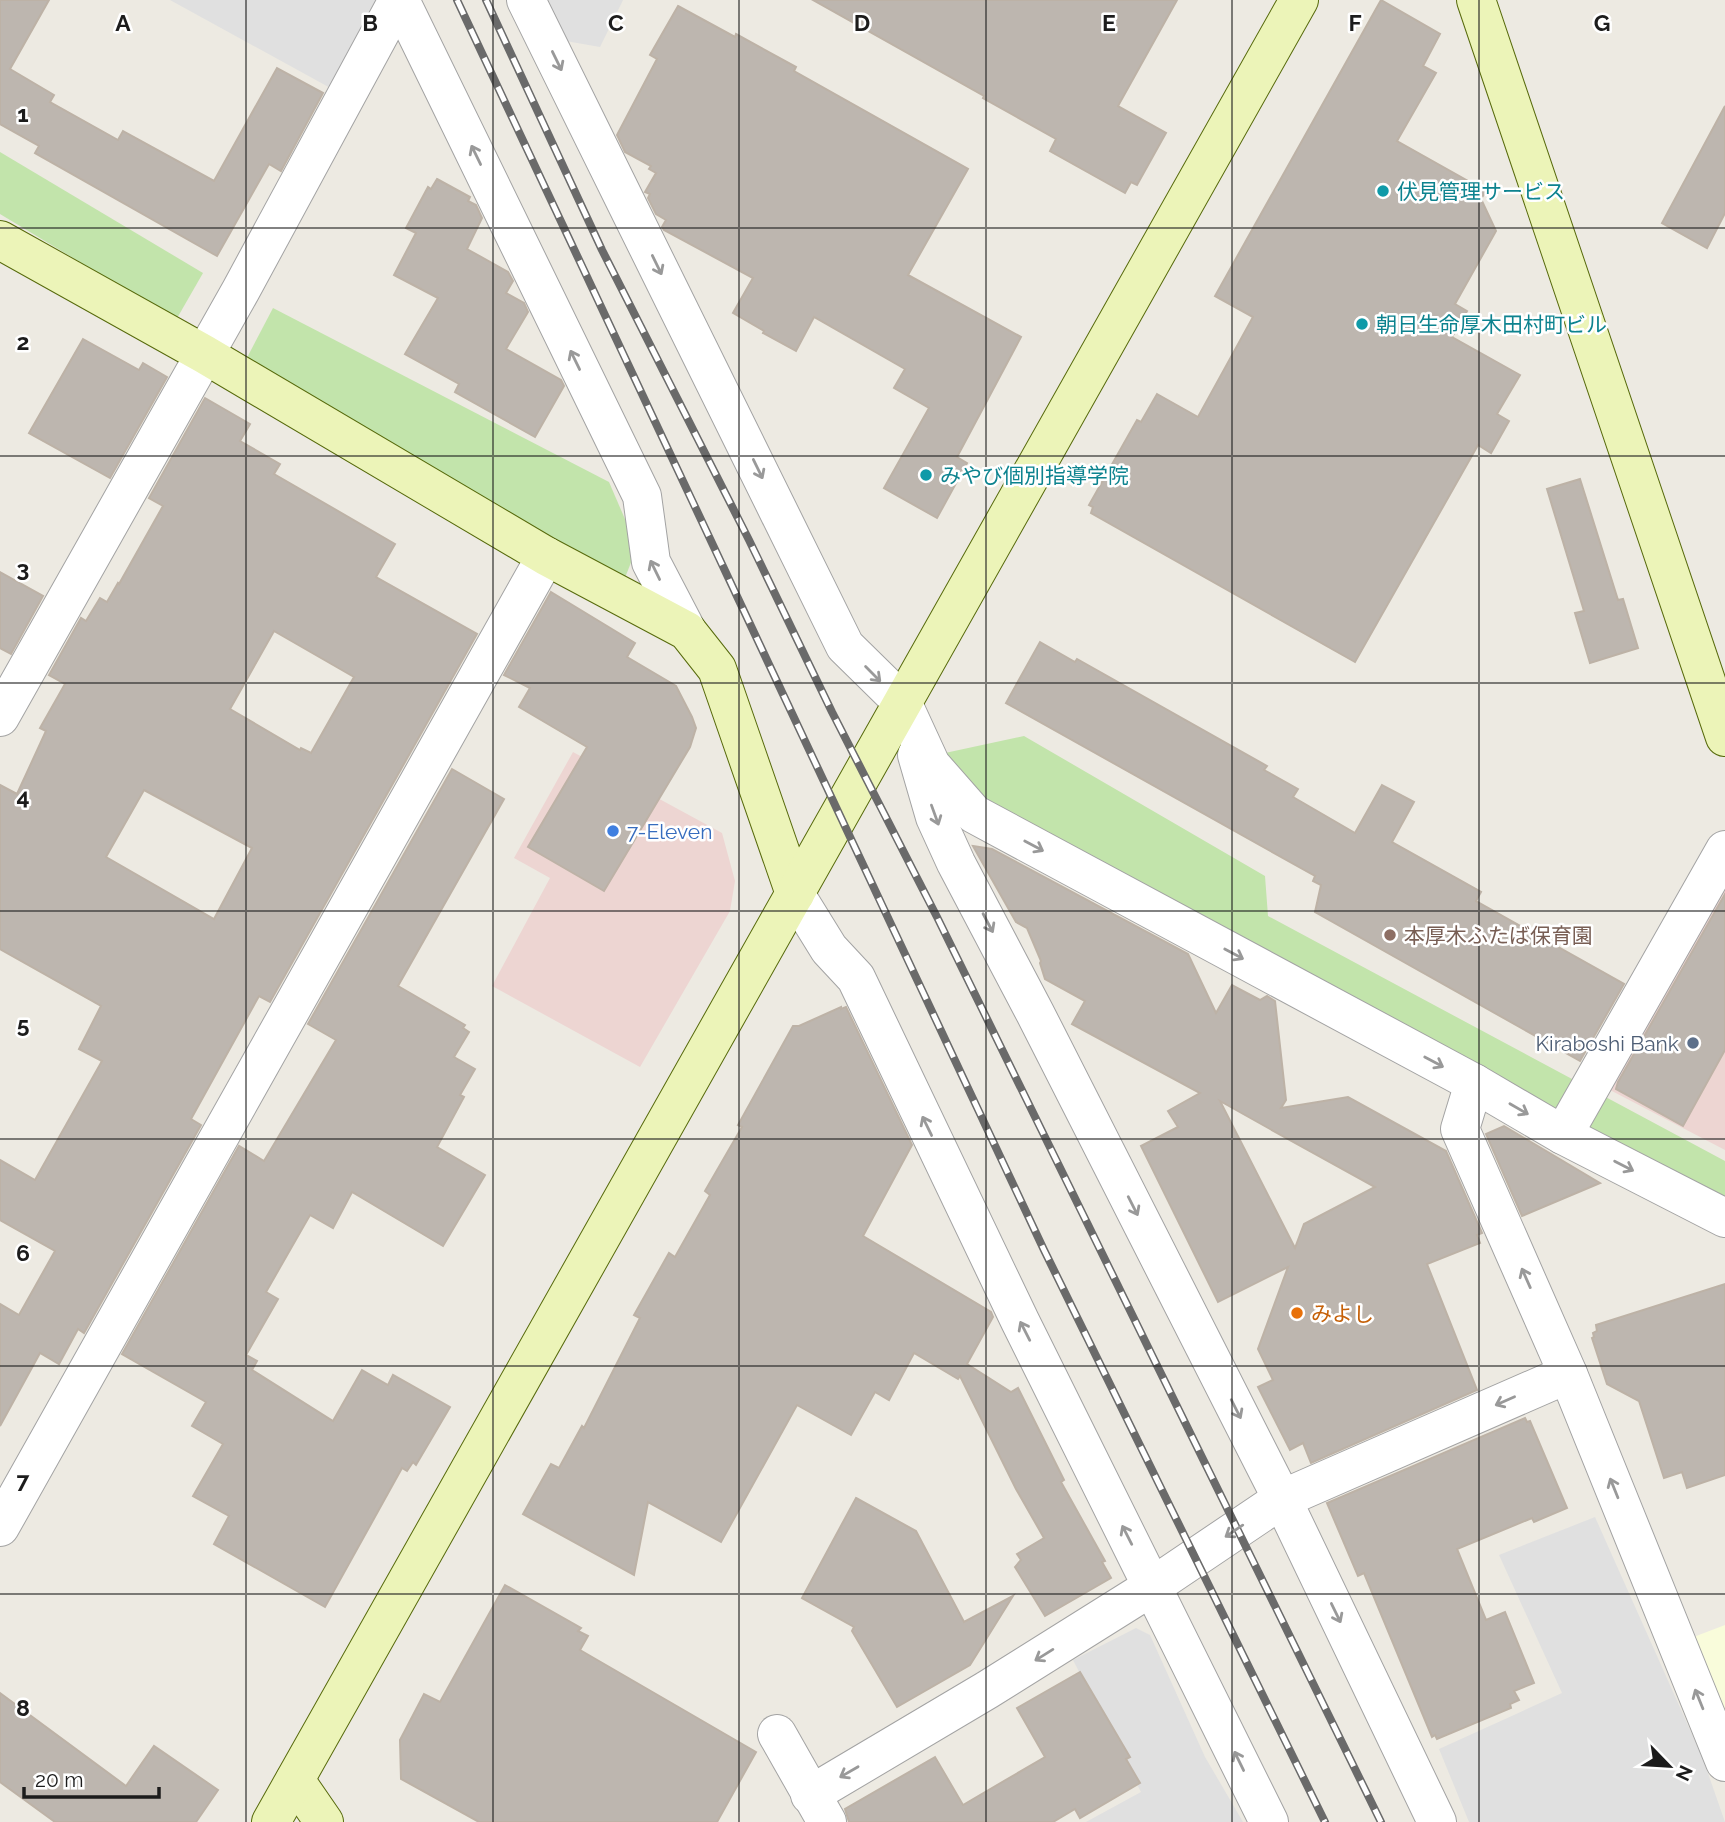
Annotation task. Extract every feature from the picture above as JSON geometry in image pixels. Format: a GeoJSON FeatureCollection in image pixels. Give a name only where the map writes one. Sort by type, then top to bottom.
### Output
{"type":"FeatureCollection","features":[{"type":"Feature","properties":{"kind":"street"},"geometry":{"type":"LineString","coordinates":[[0,717],[399,0]]}},
{"type":"Feature","properties":{"kind":"street"},"geometry":{"type":"LineString","coordinates":[[399,0],[642,496],[650,562],[687,631],[717,670],[795,894],[829,950],[856,978],[1020,1321],[1269,1822]]}},
{"type":"Feature","properties":{"kind":"street"},"geometry":{"type":"LineString","coordinates":[[526,0],[845,646],[902,702],[931,765],[974,814],[1474,1083],[1563,1135],[1725,1218]]}},
{"type":"Feature","properties":{"kind":"street"},"geometry":{"type":"LineString","coordinates":[[271,1822],[1299,0]]}},
{"type":"Feature","properties":{"kind":"street"},"geometry":{"type":"LineString","coordinates":[[1476,0],[1725,737]]}},
{"type":"Feature","properties":{"kind":"street"},"geometry":{"type":"LineString","coordinates":[[0,240],[204,354],[546,556],[687,631]]}},
{"type":"Feature","properties":{"kind":"street"},"geometry":{"type":"LineString","coordinates":[[0,1527],[546,556]]}},
{"type":"Feature","properties":{"kind":"street"},"geometry":{"type":"LineString","coordinates":[[902,702],[935,817],[956,863],[1282,1499],[1437,1822]]}},
{"type":"Feature","properties":{"kind":"street"},"geometry":{"type":"LineString","coordinates":[[1563,1135],[1725,850]]}},
{"type":"Feature","properties":{"kind":"street"},"geometry":{"type":"LineString","coordinates":[[1474,1083],[1460,1129],[1568,1374],[1725,1762]]}},
{"type":"Feature","properties":{"kind":"street"},"geometry":{"type":"LineString","coordinates":[[777,1734],[819,1808],[987,1690],[1153,1586],[1282,1499],[1568,1374]]}},
{"type":"Feature","properties":{"kind":"street"},"geometry":{"type":"LineString","coordinates":[[295,1780],[324,1822]]}},
{"type":"Feature","properties":{"kind":"shaded area"},"geometry":{"type":"Polygon","coordinates":[[[170,0],[382,0],[334,90],[170,0]]]}},
{"type":"Feature","properties":{"kind":"shaded area"},"geometry":{"type":"Polygon","coordinates":[[[543,0],[623,0],[600,47],[560,40],[543,0]]]}},
{"type":"Feature","properties":{"kind":"shaded area"},"geometry":{"type":"Polygon","coordinates":[[[573,752],[722,833],[735,881],[730,911],[640,1067],[492,986],[550,878],[514,858],[573,752]]]}},
{"type":"Feature","properties":{"kind":"shaded area"},"geometry":{"type":"Polygon","coordinates":[[[1724,887],[1725,890],[1725,1150],[1610,1090],[1724,887]]]}},
{"type":"Feature","properties":{"kind":"shaded area"},"geometry":{"type":"Polygon","coordinates":[[[1595,1517],[1703,1759],[1725,1822],[1469,1822],[1439,1749],[1562,1693],[1499,1555],[1595,1517]]]}},
{"type":"Feature","properties":{"kind":"shaded area"},"geometry":{"type":"Polygon","coordinates":[[[1725,1625],[1725,1728],[1691,1638],[1725,1625]]]}},
{"type":"Feature","properties":{"kind":"shaded area"},"geometry":{"type":"Polygon","coordinates":[[[1136,1628],[1150,1635],[1205,1757],[1243,1822],[1086,1822],[1141,1792],[1073,1660],[1136,1628]]]}},
{"type":"Feature","properties":{"kind":"green space"},"geometry":{"type":"Polygon","coordinates":[[[0,152],[203,273],[176,320],[0,214],[0,152]]]}},
{"type":"Feature","properties":{"kind":"green space"},"geometry":{"type":"Polygon","coordinates":[[[273,308],[609,482],[637,547],[623,583],[239,373],[273,308]]]}},
{"type":"Feature","properties":{"kind":"green space"},"geometry":{"type":"Polygon","coordinates":[[[1024,736],[1265,876],[1268,916],[1725,1161],[1725,1211],[968,792],[945,753],[1024,736]]]}},
{"type":"Feature","properties":{"kind":"building"},"geometry":{"type":"Polygon","coordinates":[[[0,0],[49,0],[10,69],[54,95],[50,102],[118,140],[123,131],[214,181],[277,68],[323,93],[281,171],[269,164],[217,256],[35,153],[39,146],[0,124],[0,0]]]}},
{"type":"Feature","properties":{"kind":"building"},"geometry":{"type":"Polygon","coordinates":[[[813,0],[1177,0],[1118,106],[1166,133],[1137,185],[1131,182],[1125,193],[1050,151],[1056,139],[813,0]]]}},
{"type":"Feature","properties":{"kind":"building"},"geometry":{"type":"Polygon","coordinates":[[[1381,0],[1440,34],[1423,66],[1436,73],[1397,141],[1486,191],[1481,199],[1496,231],[1455,304],[1467,311],[1452,337],[1520,375],[1497,414],[1509,421],[1491,453],[1478,445],[1355,662],[1091,513],[1093,507],[1089,505],[1137,420],[1141,422],[1157,394],[1198,417],[1253,317],[1215,296],[1381,0]]]}},
{"type":"Feature","properties":{"kind":"building"},"geometry":{"type":"Polygon","coordinates":[[[678,6],[796,67],[794,71],[968,169],[908,275],[1021,337],[957,457],[967,463],[937,518],[884,488],[929,408],[894,388],[905,369],[814,317],[796,351],[763,333],[764,331],[733,313],[753,278],[662,227],[666,220],[656,214],[648,198],[650,194],[645,192],[656,173],[649,169],[651,166],[625,152],[617,135],[657,59],[650,55],[678,6]]]}},
{"type":"Feature","properties":{"kind":"building"},"geometry":{"type":"Polygon","coordinates":[[[1725,106],[1725,213],[1707,248],[1662,223],[1725,106]]]}},
{"type":"Feature","properties":{"kind":"building"},"geometry":{"type":"Polygon","coordinates":[[[437,179],[470,197],[468,201],[476,205],[482,218],[467,249],[508,272],[513,281],[506,293],[524,303],[528,312],[506,349],[561,380],[564,386],[535,437],[455,392],[459,384],[405,354],[438,298],[394,275],[416,233],[406,228],[428,187],[431,189],[437,179]]]}},
{"type":"Feature","properties":{"kind":"building"},"geometry":{"type":"Polygon","coordinates":[[[83,339],[139,370],[143,363],[167,377],[110,478],[29,433],[83,339]]]}},
{"type":"Feature","properties":{"kind":"building"},"geometry":{"type":"Polygon","coordinates":[[[205,398],[250,424],[240,441],[280,464],[274,474],[395,544],[376,577],[477,634],[270,1002],[259,996],[191,1119],[201,1125],[84,1333],[78,1329],[59,1364],[40,1353],[0,1426],[0,1304],[19,1315],[55,1251],[0,1220],[0,1160],[35,1180],[102,1061],[79,1049],[101,1006],[0,949],[0,785],[17,794],[46,731],[40,728],[65,684],[49,675],[81,618],[86,621],[100,598],[107,602],[119,584],[163,506],[149,498],[205,398]],[[274,631],[230,709],[300,750],[301,748],[311,753],[354,677],[274,631]],[[144,790],[106,857],[214,919],[252,848],[144,790]]]}},
{"type":"Feature","properties":{"kind":"building"},"geometry":{"type":"Polygon","coordinates":[[[1580,479],[1618,600],[1623,599],[1638,648],[1590,663],[1575,613],[1584,611],[1547,489],[1580,479]]]}},
{"type":"Feature","properties":{"kind":"building"},"geometry":{"type":"Polygon","coordinates":[[[0,572],[43,596],[11,654],[0,648],[0,572]]]}},
{"type":"Feature","properties":{"kind":"building"},"geometry":{"type":"Polygon","coordinates":[[[551,592],[635,643],[627,657],[676,686],[696,728],[690,747],[604,891],[528,847],[587,747],[519,707],[530,688],[504,675],[551,592]]]}},
{"type":"Feature","properties":{"kind":"building"},"geometry":{"type":"Polygon","coordinates":[[[1040,642],[1075,662],[1077,659],[1267,766],[1264,770],[1298,789],[1293,797],[1355,833],[1382,785],[1414,802],[1392,842],[1481,892],[1476,901],[1624,984],[1580,1061],[1315,912],[1321,885],[1313,881],[1315,876],[1006,703],[1040,642]]]}},
{"type":"Feature","properties":{"kind":"building"},"geometry":{"type":"Polygon","coordinates":[[[452,769],[504,799],[398,986],[465,1025],[463,1028],[469,1032],[454,1057],[475,1069],[460,1095],[464,1097],[437,1147],[485,1175],[443,1246],[352,1192],[333,1228],[310,1215],[266,1292],[278,1299],[246,1355],[257,1361],[252,1370],[333,1421],[362,1370],[388,1385],[393,1375],[450,1407],[416,1465],[413,1462],[407,1471],[402,1468],[325,1607],[214,1544],[229,1516],[193,1496],[223,1444],[192,1426],[206,1402],[122,1354],[239,1146],[264,1161],[336,1040],[308,1024],[452,769]]]}},
{"type":"Feature","properties":{"kind":"building"},"geometry":{"type":"Polygon","coordinates":[[[973,846],[992,849],[1188,954],[1216,1013],[1232,985],[1260,1000],[1267,996],[1275,1001],[1286,1100],[1281,1108],[1348,1097],[1446,1151],[1482,1233],[1477,1235],[1480,1243],[1427,1264],[1477,1390],[1311,1463],[1303,1443],[1290,1450],[1258,1387],[1273,1380],[1258,1349],[1288,1267],[1218,1302],[1141,1146],[1178,1127],[1168,1111],[1200,1093],[1072,1024],[1085,1001],[1045,979],[1041,961],[1027,928],[1016,922],[973,846]],[[1220,1101],[1295,1248],[1304,1224],[1375,1187],[1220,1101]]]}},
{"type":"Feature","properties":{"kind":"building"},"geometry":{"type":"Polygon","coordinates":[[[1725,894],[1725,1050],[1683,1126],[1616,1089],[1725,894]]]}},
{"type":"Feature","properties":{"kind":"building"},"geometry":{"type":"Polygon","coordinates":[[[846,1007],[912,1145],[863,1236],[991,1312],[993,1317],[967,1364],[1011,1392],[1018,1388],[1064,1480],[1061,1482],[1105,1561],[1102,1562],[1111,1578],[1045,1616],[1015,1567],[1021,1560],[1017,1554],[1044,1538],[1016,1489],[960,1376],[958,1379],[914,1353],[889,1400],[875,1392],[851,1435],[797,1405],[721,1542],[648,1502],[634,1575],[523,1514],[551,1464],[559,1468],[582,1426],[584,1428],[640,1318],[634,1315],[669,1253],[675,1257],[710,1195],[705,1191],[742,1127],[738,1125],[793,1026],[799,1026],[846,1007]]]}},
{"type":"Feature","properties":{"kind":"building"},"geometry":{"type":"Polygon","coordinates":[[[1504,1126],[1600,1183],[1522,1216],[1486,1134],[1504,1126]]]}},
{"type":"Feature","properties":{"kind":"building"},"geometry":{"type":"Polygon","coordinates":[[[1725,1284],[1725,1475],[1687,1488],[1682,1472],[1664,1478],[1639,1401],[1607,1384],[1592,1338],[1597,1331],[1596,1325],[1725,1284]]]}},
{"type":"Feature","properties":{"kind":"building"},"geometry":{"type":"Polygon","coordinates":[[[1525,1418],[1527,1422],[1530,1421],[1567,1508],[1534,1522],[1532,1518],[1457,1549],[1486,1620],[1505,1612],[1534,1683],[1514,1691],[1519,1700],[1510,1704],[1511,1708],[1437,1739],[1435,1735],[1432,1737],[1364,1573],[1358,1576],[1327,1503],[1525,1418]]]}},
{"type":"Feature","properties":{"kind":"building"},"geometry":{"type":"Polygon","coordinates":[[[856,1498],[916,1531],[964,1622],[1013,1596],[970,1665],[897,1707],[852,1631],[854,1627],[802,1598],[856,1498]]]}},
{"type":"Feature","properties":{"kind":"building"},"geometry":{"type":"Polygon","coordinates":[[[505,1585],[581,1628],[578,1631],[588,1636],[580,1650],[756,1752],[717,1822],[479,1822],[401,1779],[400,1740],[424,1694],[440,1702],[505,1585]]]}},
{"type":"Feature","properties":{"kind":"building"},"geometry":{"type":"Polygon","coordinates":[[[1080,1672],[1130,1757],[1126,1759],[1140,1783],[1080,1818],[1075,1809],[1053,1822],[849,1822],[845,1809],[935,1757],[963,1805],[1045,1757],[1017,1708],[1080,1672]]]}},
{"type":"Feature","properties":{"kind":"building"},"geometry":{"type":"Polygon","coordinates":[[[0,1693],[126,1786],[154,1746],[218,1790],[196,1822],[55,1822],[0,1782],[0,1693]]]}},
{"type":"Feature","properties":{"kind":"railway"},"geometry":{"type":"LineString","coordinates":[[457,0],[1044,1250],[1325,1822]]}},
{"type":"Feature","properties":{"kind":"railway"},"geometry":{"type":"LineString","coordinates":[[486,0],[602,250],[937,917],[1381,1822]]}},
{"type":"Feature","properties":{"kind":"place","name":"伏見管理サービス"},"geometry":{"type":"Point","coordinates":[1383,191]}},
{"type":"Feature","properties":{"kind":"place","name":"朝日生命厚木田村町ビル"},"geometry":{"type":"Point","coordinates":[1362,324]}},
{"type":"Feature","properties":{"kind":"place","name":"みやび個別指導学院"},"geometry":{"type":"Point","coordinates":[926,475]}},
{"type":"Feature","properties":{"kind":"place","name":"7-Eleven"},"geometry":{"type":"Point","coordinates":[613,831]}},
{"type":"Feature","properties":{"kind":"place","name":"本厚木ふたば保育園"},"geometry":{"type":"Point","coordinates":[1390,935]}},
{"type":"Feature","properties":{"kind":"place","name":"Kiraboshi Bank"},"geometry":{"type":"Point","coordinates":[1693,1043]}},
{"type":"Feature","properties":{"kind":"place","name":"みよし"},"geometry":{"type":"Point","coordinates":[1297,1313]}}]}
